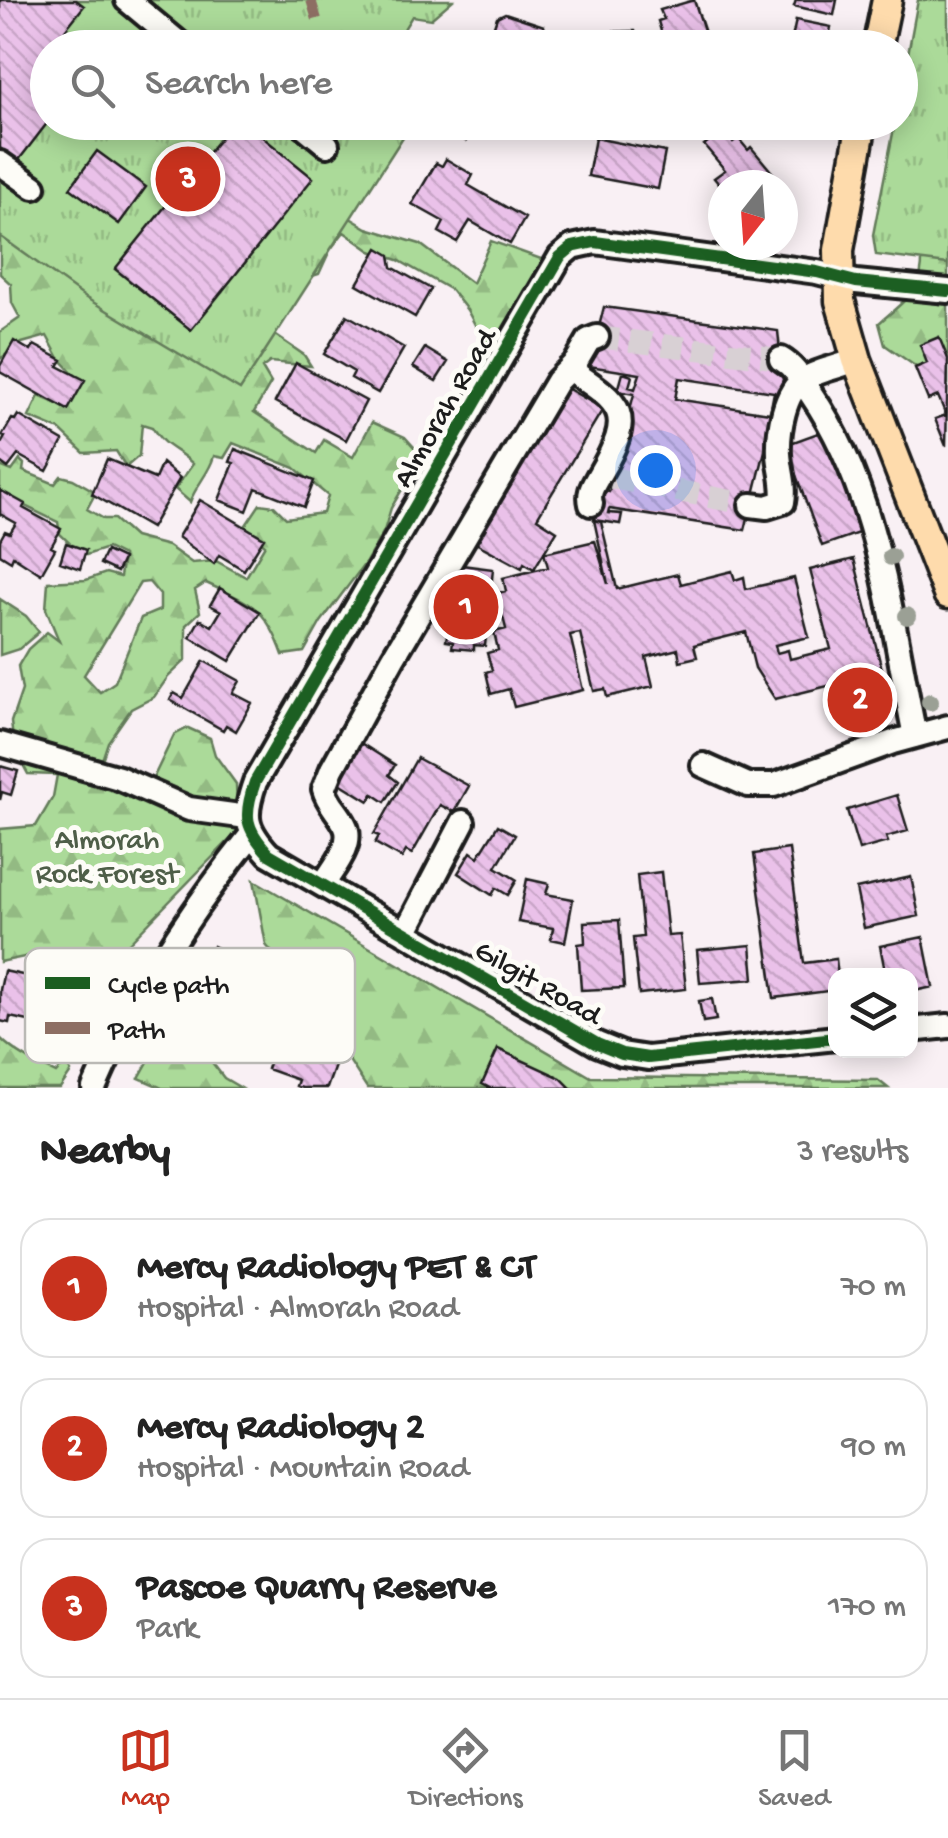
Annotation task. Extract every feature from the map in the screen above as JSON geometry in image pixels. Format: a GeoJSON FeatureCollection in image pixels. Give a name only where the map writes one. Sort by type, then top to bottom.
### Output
{"type":"FeatureCollection","features":[{"type":"Feature","properties":{"kind":"main road"},"geometry":{"type":"LineString","coordinates":[[881,30],[887,0]]}},
{"type":"Feature","properties":{"kind":"main road"},"geometry":{"type":"LineString","coordinates":[[858,140],[845,209],[838,278],[845,324],[948,594]]}},
{"type":"Feature","properties":{"kind":"street"},"geometry":{"type":"LineString","coordinates":[[126,0],[163,30]]}},
{"type":"Feature","properties":{"kind":"street"},"geometry":{"type":"LineString","coordinates":[[321,140],[327,145]]}},
{"type":"Feature","properties":{"kind":"street"},"geometry":{"type":"LineString","coordinates":[[0,163],[34,187]]}},
{"type":"Feature","properties":{"kind":"street","name":"Almorah Road"},"geometry":{"type":"LineString","coordinates":[[169,948],[249,826],[255,782],[560,257],[572,247],[595,242],[948,291]]}},
{"type":"Feature","properties":{"kind":"street"},"geometry":{"type":"LineString","coordinates":[[323,885],[348,841],[346,826],[328,804],[324,788],[393,658],[557,381],[589,340],[597,337]]}},
{"type":"Feature","properties":{"kind":"street"},"geometry":{"type":"LineString","coordinates":[[781,359],[792,367],[833,426],[873,528],[915,736]]}},
{"type":"Feature","properties":{"kind":"street"},"geometry":{"type":"LineString","coordinates":[[751,504],[768,507],[782,502],[786,488],[778,449],[786,404],[801,380],[857,360]]}},
{"type":"Feature","properties":{"kind":"street"},"geometry":{"type":"LineString","coordinates":[[570,368],[611,398],[620,415],[606,476],[590,490],[592,504]]}},
{"type":"Feature","properties":{"kind":"street"},"geometry":{"type":"LineString","coordinates":[[703,766],[748,784],[765,786],[948,728]]}},
{"type":"Feature","properties":{"kind":"street"},"geometry":{"type":"LineString","coordinates":[[0,744],[119,778],[189,809],[249,826]]}},
{"type":"Feature","properties":{"kind":"street"},"geometry":{"type":"LineString","coordinates":[[405,933],[463,822]]}},
{"type":"Feature","properties":{"kind":"street","name":"Gilgit Road"},"geometry":{"type":"LineString","coordinates":[[249,826],[269,854],[597,1044],[622,1054],[648,1058],[828,1039]]}},
{"type":"Feature","properties":{"kind":"street"},"geometry":{"type":"LineString","coordinates":[[918,1029],[948,1026]]}},
{"type":"Feature","properties":{"kind":"street","name":"Almorah Road"},"geometry":{"type":"LineString","coordinates":[[94,1088],[105,1063]]}},
{"type":"Feature","properties":{"kind":"green space"},"geometry":{"type":"Polygon","coordinates":[[[0,0],[453,0],[431,19],[412,16],[403,30],[30,30],[30,140],[401,140],[240,390],[86,298],[0,236],[0,0]]]}},
{"type":"Feature","properties":{"kind":"green space"},"geometry":{"type":"Polygon","coordinates":[[[918,0],[948,0],[948,264],[876,255],[873,235],[892,140],[918,140],[918,30],[912,30],[918,0]]]}},
{"type":"Feature","properties":{"kind":"green space"},"geometry":{"type":"Polygon","coordinates":[[[948,25],[948,384],[942,385],[885,345],[879,323],[908,297],[919,280],[948,25]]]}},
{"type":"Feature","properties":{"kind":"green space","name":"Almorah Rock Forest"},"geometry":{"type":"Polygon","coordinates":[[[0,200],[350,218],[367,228],[420,244],[472,283],[491,241],[544,260],[522,308],[487,347],[451,290],[398,260],[371,251],[344,232],[319,274],[306,278],[272,333],[304,355],[311,366],[270,362],[262,368],[271,383],[254,412],[316,453],[324,440],[353,457],[372,422],[405,437],[422,456],[391,508],[384,531],[366,562],[321,622],[304,652],[283,655],[270,626],[255,608],[206,583],[195,590],[200,612],[186,625],[186,660],[154,697],[131,709],[108,742],[99,769],[148,789],[174,735],[188,728],[210,738],[215,755],[236,784],[238,831],[124,948],[25,948],[25,957],[0,962],[0,829],[36,826],[53,797],[57,775],[28,774],[14,748],[11,722],[22,690],[18,666],[28,649],[47,632],[59,641],[46,609],[48,582],[86,580],[106,573],[120,577],[123,556],[107,548],[83,556],[60,534],[58,522],[0,494],[0,466],[12,471],[20,460],[23,471],[55,484],[61,476],[73,479],[96,492],[87,509],[104,519],[114,519],[134,537],[168,546],[192,563],[216,561],[246,577],[265,545],[244,528],[260,504],[274,506],[286,518],[323,513],[328,496],[295,468],[233,443],[224,458],[214,456],[190,502],[175,489],[193,464],[166,444],[152,427],[142,424],[139,456],[126,467],[116,451],[84,453],[60,430],[29,417],[39,396],[67,408],[78,378],[59,358],[47,336],[22,343],[0,359],[0,332],[20,318],[12,303],[11,284],[0,274],[0,200]],[[149,582],[140,583],[84,675],[100,692],[115,682],[141,618],[160,610],[160,595],[149,582]]]}},
{"type":"Feature","properties":{"kind":"green space"},"geometry":{"type":"Polygon","coordinates":[[[0,599],[26,616],[39,632],[19,649],[0,655],[0,599]]]}},
{"type":"Feature","properties":{"kind":"green space","name":"Almorah Rock Forest"},"geometry":{"type":"Polygon","coordinates":[[[254,880],[591,1077],[878,1080],[888,1088],[367,1088],[351,1063],[355,1063],[355,948],[266,945],[254,880]]]}},
{"type":"Feature","properties":{"kind":"green space"},"geometry":{"type":"Polygon","coordinates":[[[0,1038],[25,1056],[25,1063],[37,1063],[56,1073],[65,1063],[71,1072],[60,1088],[0,1088],[0,1038]]]}},
{"type":"Feature","properties":{"kind":"green space"},"geometry":{"type":"Polygon","coordinates":[[[147,1063],[213,1063],[224,1078],[241,1088],[162,1088],[139,1078],[147,1063]]]}},
{"type":"Feature","properties":{"kind":"building"},"geometry":{"type":"Polygon","coordinates":[[[0,0],[76,0],[84,6],[65,30],[30,30],[30,140],[34,140],[18,161],[0,148],[0,0]]]}},
{"type":"Feature","properties":{"kind":"building"},"geometry":{"type":"Polygon","coordinates":[[[694,0],[704,30],[661,30],[658,21],[664,19],[660,10],[694,0]]]}},
{"type":"Feature","properties":{"kind":"building"},"geometry":{"type":"Polygon","coordinates":[[[796,0],[837,0],[834,15],[794,6],[796,0]]]}},
{"type":"Feature","properties":{"kind":"building"},"geometry":{"type":"Polygon","coordinates":[[[505,13],[544,26],[545,30],[496,30],[497,17],[505,13]]]}},
{"type":"Feature","properties":{"kind":"building"},"geometry":{"type":"Polygon","coordinates":[[[796,20],[831,27],[830,30],[794,30],[796,20]]]}},
{"type":"Feature","properties":{"kind":"building"},"geometry":{"type":"Polygon","coordinates":[[[219,140],[266,140],[313,178],[191,330],[115,269],[219,140]]]}},
{"type":"Feature","properties":{"kind":"building"},"geometry":{"type":"Polygon","coordinates":[[[595,140],[665,152],[658,189],[588,176],[595,140]]]}},
{"type":"Feature","properties":{"kind":"building"},"geometry":{"type":"Polygon","coordinates":[[[710,140],[740,140],[770,170],[725,170],[704,145],[710,140]]]}},
{"type":"Feature","properties":{"kind":"building"},"geometry":{"type":"Polygon","coordinates":[[[97,151],[146,187],[119,224],[70,188],[97,151]]]}},
{"type":"Feature","properties":{"kind":"building"},"geometry":{"type":"Polygon","coordinates":[[[446,159],[473,175],[468,185],[525,218],[510,244],[470,221],[457,242],[439,232],[444,222],[412,204],[436,163],[442,166],[446,159]]]}},
{"type":"Feature","properties":{"kind":"building"},"geometry":{"type":"Polygon","coordinates":[[[378,248],[390,255],[392,267],[431,289],[415,317],[357,284],[378,248]]]}},
{"type":"Feature","properties":{"kind":"building"},"geometry":{"type":"Polygon","coordinates":[[[604,307],[778,331],[783,379],[745,530],[609,509],[608,513],[622,514],[620,524],[594,520],[602,490],[609,492],[634,394],[618,391],[623,373],[632,376],[629,387],[635,389],[640,374],[589,366],[604,307]],[[679,378],[675,399],[770,413],[774,392],[679,378]]]}},
{"type":"Feature","properties":{"kind":"building"},"geometry":{"type":"Polygon","coordinates":[[[347,315],[404,348],[378,393],[351,378],[354,372],[324,354],[347,315]]]}},
{"type":"Feature","properties":{"kind":"building"},"geometry":{"type":"Polygon","coordinates":[[[939,337],[948,359],[946,446],[935,419],[946,415],[938,396],[928,400],[915,368],[927,363],[920,345],[939,337]]]}},
{"type":"Feature","properties":{"kind":"building"},"geometry":{"type":"Polygon","coordinates":[[[14,341],[31,351],[34,345],[62,360],[58,366],[85,380],[68,410],[0,372],[14,341]]]}},
{"type":"Feature","properties":{"kind":"building"},"geometry":{"type":"Polygon","coordinates":[[[425,348],[448,362],[436,381],[413,367],[425,348]]]}},
{"type":"Feature","properties":{"kind":"building"},"geometry":{"type":"Polygon","coordinates":[[[296,363],[366,401],[346,440],[275,402],[296,363]]]}},
{"type":"Feature","properties":{"kind":"building"},"geometry":{"type":"Polygon","coordinates":[[[565,387],[603,409],[537,518],[557,531],[534,569],[524,563],[522,568],[472,541],[565,387]]]}},
{"type":"Feature","properties":{"kind":"building"},"geometry":{"type":"Polygon","coordinates":[[[18,415],[63,441],[47,471],[18,455],[8,468],[0,462],[0,446],[5,437],[2,436],[18,415]]]}},
{"type":"Feature","properties":{"kind":"building"},"geometry":{"type":"Polygon","coordinates":[[[826,430],[864,531],[822,546],[785,445],[826,430]]]}},
{"type":"Feature","properties":{"kind":"building"},"geometry":{"type":"Polygon","coordinates":[[[235,449],[314,481],[304,507],[256,488],[247,511],[219,500],[234,463],[230,462],[235,449]]]}},
{"type":"Feature","properties":{"kind":"building"},"geometry":{"type":"Polygon","coordinates":[[[107,459],[155,479],[162,463],[180,478],[151,528],[92,494],[107,459]]]}},
{"type":"Feature","properties":{"kind":"building"},"geometry":{"type":"Polygon","coordinates":[[[0,490],[61,529],[41,574],[13,556],[11,561],[0,554],[0,540],[16,523],[0,514],[0,490]]]}},
{"type":"Feature","properties":{"kind":"building"},"geometry":{"type":"Polygon","coordinates":[[[200,500],[264,538],[244,570],[219,555],[214,564],[178,537],[200,500]]]}},
{"type":"Feature","properties":{"kind":"building"},"geometry":{"type":"Polygon","coordinates":[[[594,520],[601,522],[617,589],[678,574],[681,584],[732,571],[735,580],[744,577],[746,589],[794,578],[809,637],[775,645],[777,653],[788,650],[790,659],[831,649],[810,570],[854,559],[891,705],[849,716],[840,683],[775,699],[755,668],[746,632],[694,645],[697,657],[680,661],[678,649],[646,657],[653,686],[607,697],[605,689],[594,691],[580,633],[570,635],[583,690],[514,707],[509,689],[491,694],[486,672],[492,670],[487,653],[498,650],[494,632],[506,629],[497,593],[506,591],[503,578],[548,567],[544,553],[595,541],[608,584],[594,520]]]}},
{"type":"Feature","properties":{"kind":"building"},"geometry":{"type":"Polygon","coordinates":[[[66,543],[86,550],[80,569],[60,562],[66,543]]]}},
{"type":"Feature","properties":{"kind":"building"},"geometry":{"type":"Polygon","coordinates":[[[106,551],[123,559],[117,572],[100,564],[106,551]]]}},
{"type":"Feature","properties":{"kind":"building"},"geometry":{"type":"Polygon","coordinates":[[[454,564],[493,569],[485,646],[474,645],[474,650],[452,648],[453,642],[446,641],[449,622],[454,623],[458,587],[452,586],[454,564]]]}},
{"type":"Feature","properties":{"kind":"building"},"geometry":{"type":"Polygon","coordinates":[[[220,588],[260,612],[230,661],[190,637],[200,619],[212,626],[221,611],[210,605],[220,588]]]}},
{"type":"Feature","properties":{"kind":"building"},"geometry":{"type":"Polygon","coordinates":[[[204,661],[240,681],[233,693],[252,703],[236,731],[226,725],[223,730],[170,700],[174,693],[183,698],[204,661]]]}},
{"type":"Feature","properties":{"kind":"building"},"geometry":{"type":"Polygon","coordinates":[[[359,742],[395,765],[389,775],[398,782],[385,802],[373,794],[369,801],[335,780],[359,742]]]}},
{"type":"Feature","properties":{"kind":"building"},"geometry":{"type":"Polygon","coordinates":[[[417,758],[469,786],[454,812],[440,805],[412,854],[406,851],[402,858],[375,843],[379,836],[374,834],[417,758]]]}},
{"type":"Feature","properties":{"kind":"building"},"geometry":{"type":"Polygon","coordinates":[[[0,766],[18,771],[11,795],[2,792],[0,800],[0,766]]]}},
{"type":"Feature","properties":{"kind":"building"},"geometry":{"type":"Polygon","coordinates":[[[897,795],[908,831],[886,837],[888,842],[859,850],[847,810],[897,795]]]}},
{"type":"Feature","properties":{"kind":"building"},"geometry":{"type":"Polygon","coordinates":[[[498,825],[515,835],[496,867],[517,880],[508,895],[496,888],[492,895],[458,873],[471,852],[478,857],[498,825]]]}},
{"type":"Feature","properties":{"kind":"building"},"geometry":{"type":"Polygon","coordinates":[[[789,849],[804,963],[836,959],[837,968],[828,968],[828,991],[774,998],[754,854],[789,849]]]}},
{"type":"Feature","properties":{"kind":"building"},"geometry":{"type":"Polygon","coordinates":[[[661,872],[668,936],[680,935],[686,989],[639,994],[633,938],[643,937],[637,875],[661,872]]]}},
{"type":"Feature","properties":{"kind":"building"},"geometry":{"type":"Polygon","coordinates":[[[911,877],[919,916],[864,928],[856,889],[911,877]]]}},
{"type":"Feature","properties":{"kind":"building"},"geometry":{"type":"Polygon","coordinates":[[[527,879],[549,884],[546,894],[573,899],[565,942],[551,939],[553,928],[518,922],[527,879]]]}},
{"type":"Feature","properties":{"kind":"building"},"geometry":{"type":"Polygon","coordinates":[[[619,920],[624,988],[581,990],[578,944],[585,943],[584,922],[619,920]]]}},
{"type":"Feature","properties":{"kind":"building"},"geometry":{"type":"Polygon","coordinates":[[[923,937],[933,987],[918,990],[918,968],[884,968],[880,946],[923,937]]]}},
{"type":"Feature","properties":{"kind":"building"},"geometry":{"type":"Polygon","coordinates":[[[751,945],[754,979],[700,983],[697,950],[751,945]]]}},
{"type":"Feature","properties":{"kind":"building"},"geometry":{"type":"Polygon","coordinates":[[[4,971],[25,976],[25,1020],[10,1017],[9,1023],[0,1021],[4,971]]]}},
{"type":"Feature","properties":{"kind":"building"},"geometry":{"type":"Polygon","coordinates":[[[712,999],[716,1020],[703,1022],[699,1001],[712,999]]]}},
{"type":"Feature","properties":{"kind":"building"},"geometry":{"type":"Polygon","coordinates":[[[498,1049],[561,1078],[571,1088],[490,1088],[482,1084],[498,1049]]]}},
{"type":"Feature","properties":{"kind":"building"},"geometry":{"type":"Polygon","coordinates":[[[269,1063],[336,1063],[327,1088],[302,1088],[296,1086],[298,1080],[267,1069],[269,1063]]]}},
{"type":"Feature","properties":{"kind":"tunnel"},"geometry":{"type":"LineString","coordinates":[[597,337],[781,359]]}},
{"type":"Feature","properties":{"kind":"tunnel"},"geometry":{"type":"LineString","coordinates":[[612,478],[751,505]]}},
{"type":"Feature","properties":{"kind":"marked path"},"geometry":{"type":"LineString","coordinates":[[311,0],[319,26]]}},
{"type":"Feature","properties":{"kind":"cycle path"},"geometry":{"type":"LineString","coordinates":[[828,1039],[648,1058],[622,1054],[597,1044],[269,854],[251,829],[249,804],[255,782],[560,257],[572,247],[595,242],[817,272],[856,282],[948,291]]}},
{"type":"Feature","properties":{"kind":"place","name":"Pascoe Quarry Reserve"},"geometry":{"type":"Point","coordinates":[188,179]}},
{"type":"Feature","properties":{"kind":"place","name":"Mercy Radiology PET & CT"},"geometry":{"type":"Point","coordinates":[466,607]}},
{"type":"Feature","properties":{"kind":"place","name":"Mercy Radiology 2"},"geometry":{"type":"Point","coordinates":[860,700]}}]}
